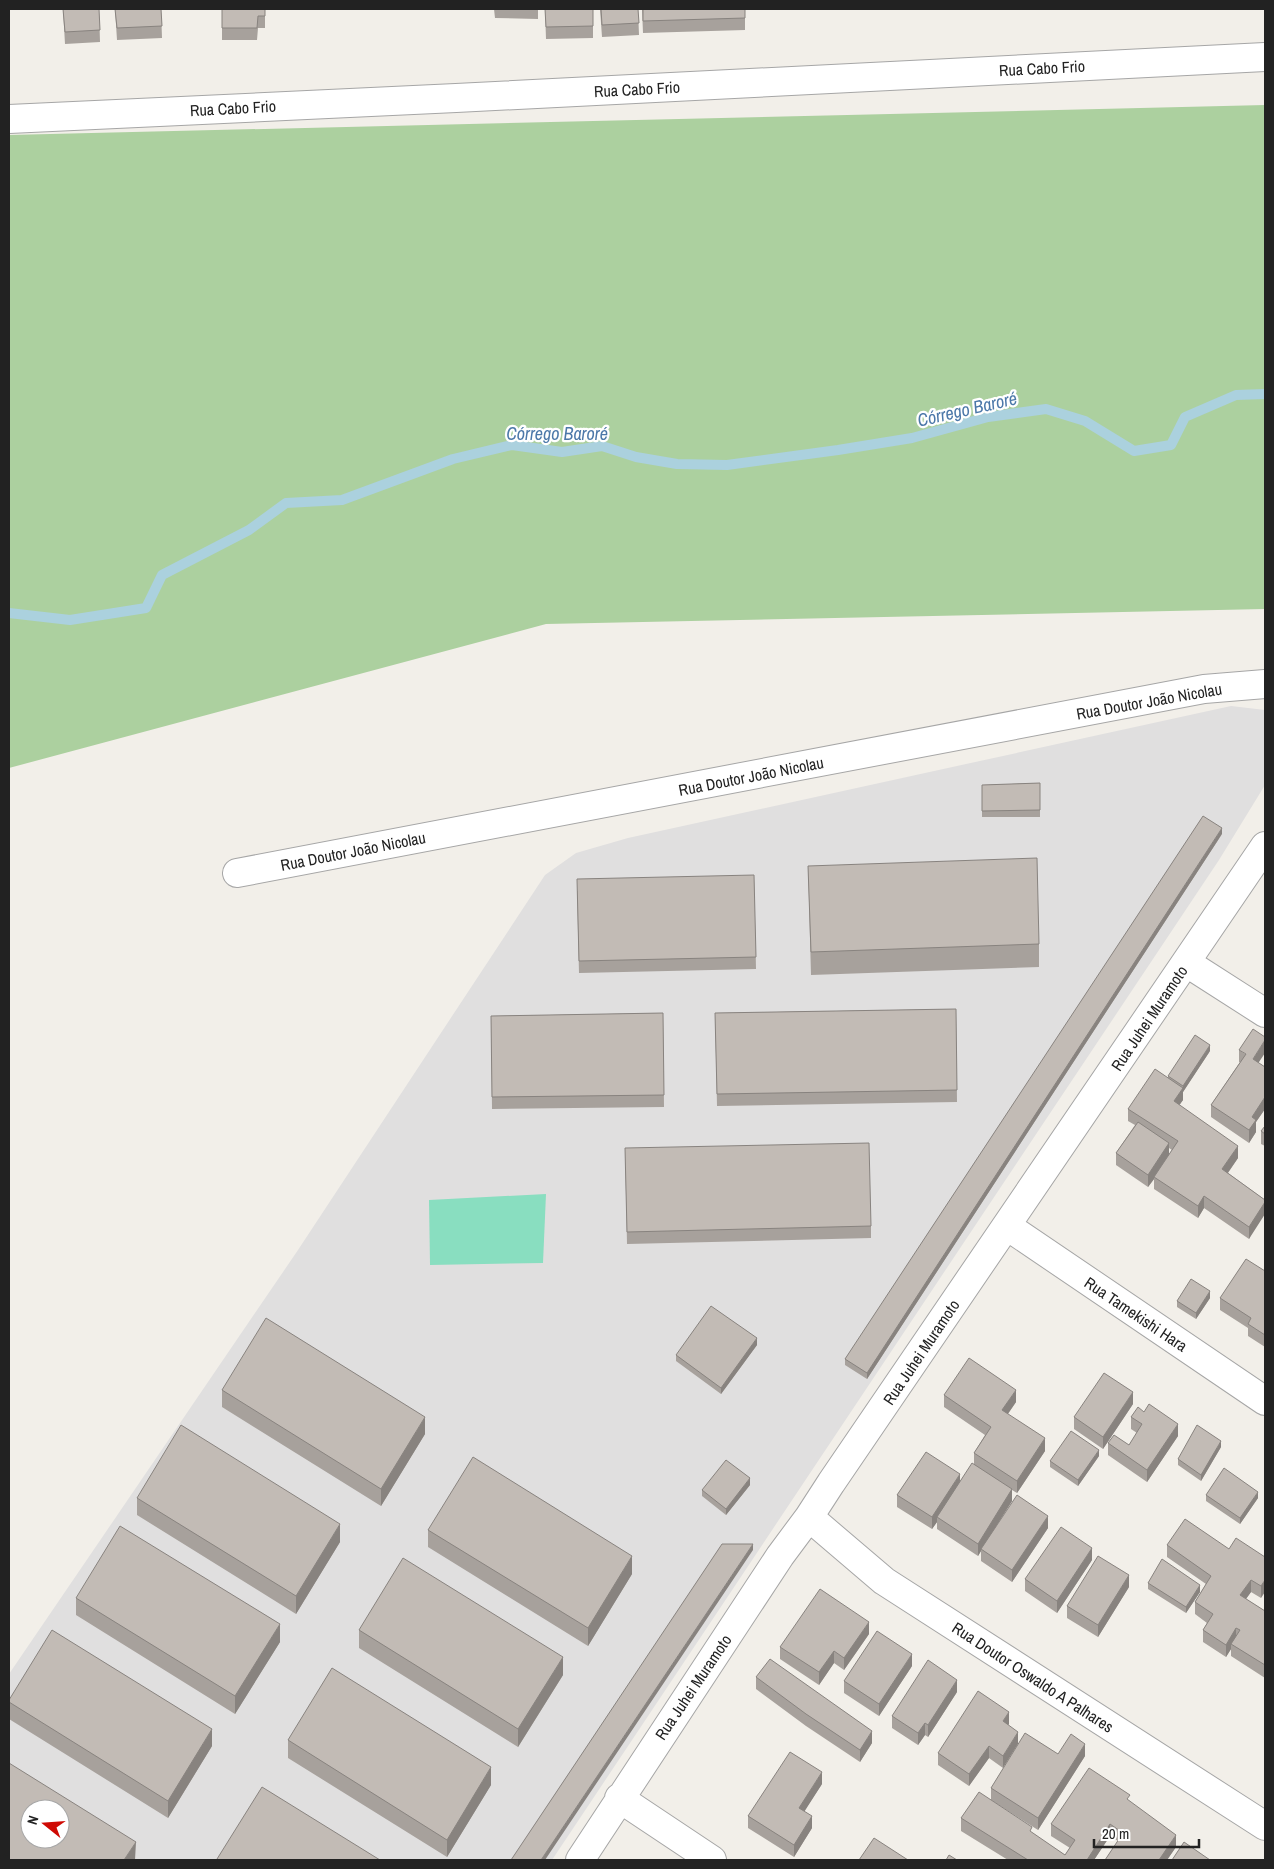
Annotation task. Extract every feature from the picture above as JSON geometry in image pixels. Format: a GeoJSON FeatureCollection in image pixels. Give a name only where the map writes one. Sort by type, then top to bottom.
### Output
{"type":"FeatureCollection","features":[{"type":"Feature","properties":{"kind":"street","name":"Rua Cabo Frio"},"geometry":{"type":"LineString","coordinates":[[9,119],[1265,57]]}},
{"type":"Feature","properties":{"kind":"street","name":"Rua Doutor João Nicolau"},"geometry":{"type":"LineString","coordinates":[[237,873],[1195,691],[1265,684]]}},
{"type":"Feature","properties":{"kind":"street","name":"Rua Juhei Muramoto"},"geometry":{"type":"LineString","coordinates":[[580,1860],[780,1556],[809,1517],[1265,846]]}},
{"type":"Feature","properties":{"kind":"street"},"geometry":{"type":"LineString","coordinates":[[1187,963],[1264,1011]]}},
{"type":"Feature","properties":{"kind":"street","name":"Rua Tamekishi Hara"},"geometry":{"type":"LineString","coordinates":[[1007,1226],[1265,1401]]}},
{"type":"Feature","properties":{"kind":"street","name":"Rua Doutor Oswaldo A Palhares"},"geometry":{"type":"LineString","coordinates":[[809,1517],[884,1581],[1265,1826]]}},
{"type":"Feature","properties":{"kind":"street"},"geometry":{"type":"LineString","coordinates":[[619,1798],[712,1860]]}},
{"type":"Feature","properties":{"kind":"shaded area"},"geometry":{"type":"Polygon","coordinates":[[[1231,706],[1265,710],[1265,785],[1219,860],[552,1860],[9,1860],[9,1674],[298,1250],[545,875],[576,853],[628,838],[1231,706]]]}},
{"type":"Feature","properties":{"kind":"green space"},"geometry":{"type":"Polygon","coordinates":[[[1265,105],[1265,609],[546,624],[9,768],[9,135],[1265,105]]]}},
{"type":"Feature","properties":{"kind":"green space"},"geometry":{"type":"Polygon","coordinates":[[[546,1194],[543,1263],[430,1265],[429,1200],[546,1194]]]}},
{"type":"Feature","properties":{"kind":"building"},"geometry":{"type":"Polygon","coordinates":[[[63,9],[99,9],[100,30],[65,32],[63,9]]]}},
{"type":"Feature","properties":{"kind":"building"},"geometry":{"type":"Polygon","coordinates":[[[115,9],[161,9],[162,26],[117,28],[115,9]]]}},
{"type":"Feature","properties":{"kind":"building"},"geometry":{"type":"Polygon","coordinates":[[[222,9],[265,9],[265,16],[258,16],[257,28],[222,28],[222,9]]]}},
{"type":"Feature","properties":{"kind":"building"},"geometry":{"type":"Polygon","coordinates":[[[545,9],[593,9],[593,26],[546,27],[545,9]]]}},
{"type":"Feature","properties":{"kind":"building"},"geometry":{"type":"Polygon","coordinates":[[[601,9],[638,9],[639,23],[602,25],[601,9]]]}},
{"type":"Feature","properties":{"kind":"building"},"geometry":{"type":"Polygon","coordinates":[[[643,9],[745,9],[745,18],[643,21],[643,9]]]}},
{"type":"Feature","properties":{"kind":"building"},"geometry":{"type":"Polygon","coordinates":[[[1040,783],[1040,810],[982,811],[982,785],[1040,783]]]}},
{"type":"Feature","properties":{"kind":"building"},"geometry":{"type":"Polygon","coordinates":[[[1203,816],[1222,828],[867,1373],[845,1359],[1203,816]]]}},
{"type":"Feature","properties":{"kind":"building"},"geometry":{"type":"Polygon","coordinates":[[[1037,858],[1039,944],[811,952],[808,866],[1037,858]]]}},
{"type":"Feature","properties":{"kind":"building"},"geometry":{"type":"Polygon","coordinates":[[[754,875],[756,957],[579,961],[577,879],[754,875]]]}},
{"type":"Feature","properties":{"kind":"building"},"geometry":{"type":"Polygon","coordinates":[[[956,1009],[957,1090],[717,1094],[715,1013],[956,1009]]]}},
{"type":"Feature","properties":{"kind":"building"},"geometry":{"type":"Polygon","coordinates":[[[663,1013],[664,1095],[492,1097],[491,1016],[663,1013]]]}},
{"type":"Feature","properties":{"kind":"building"},"geometry":{"type":"Polygon","coordinates":[[[1253,1029],[1265,1037],[1253,1059],[1265,1067],[1265,1097],[1252,1117],[1256,1120],[1249,1130],[1211,1105],[1246,1054],[1239,1050],[1253,1029]]]}},
{"type":"Feature","properties":{"kind":"building"},"geometry":{"type":"Polygon","coordinates":[[[1195,1035],[1210,1045],[1183,1086],[1168,1076],[1195,1035]]]}},
{"type":"Feature","properties":{"kind":"building"},"geometry":{"type":"Polygon","coordinates":[[[1155,1069],[1183,1088],[1174,1101],[1238,1146],[1222,1169],[1265,1200],[1249,1227],[1204,1196],[1198,1206],[1154,1177],[1178,1141],[1128,1109],[1155,1069]]]}},
{"type":"Feature","properties":{"kind":"building"},"geometry":{"type":"Polygon","coordinates":[[[1138,1122],[1169,1143],[1148,1175],[1116,1153],[1138,1122]]]}},
{"type":"Feature","properties":{"kind":"building"},"geometry":{"type":"Polygon","coordinates":[[[1265,1126],[1265,1134],[1261,1131],[1265,1126]]]}},
{"type":"Feature","properties":{"kind":"building"},"geometry":{"type":"Polygon","coordinates":[[[869,1143],[871,1226],[627,1232],[625,1148],[869,1143]]]}},
{"type":"Feature","properties":{"kind":"building"},"geometry":{"type":"Polygon","coordinates":[[[1246,1259],[1265,1271],[1265,1335],[1248,1324],[1251,1318],[1220,1298],[1246,1259]]]}},
{"type":"Feature","properties":{"kind":"building"},"geometry":{"type":"Polygon","coordinates":[[[1191,1279],[1210,1291],[1196,1313],[1177,1301],[1191,1279]]]}},
{"type":"Feature","properties":{"kind":"building"},"geometry":{"type":"Polygon","coordinates":[[[711,1306],[757,1338],[721,1388],[676,1355],[711,1306]]]}},
{"type":"Feature","properties":{"kind":"building"},"geometry":{"type":"Polygon","coordinates":[[[266,1318],[425,1417],[381,1489],[222,1390],[266,1318]]]}},
{"type":"Feature","properties":{"kind":"building"},"geometry":{"type":"Polygon","coordinates":[[[969,1358],[1016,1390],[1002,1410],[1045,1438],[1017,1481],[974,1453],[991,1427],[944,1395],[969,1358]]]}},
{"type":"Feature","properties":{"kind":"building"},"geometry":{"type":"Polygon","coordinates":[[[1104,1373],[1133,1392],[1103,1437],[1074,1417],[1104,1373]]]}},
{"type":"Feature","properties":{"kind":"building"},"geometry":{"type":"Polygon","coordinates":[[[1149,1404],[1178,1424],[1147,1470],[1108,1443],[1114,1435],[1129,1445],[1142,1424],[1131,1417],[1138,1407],[1144,1412],[1149,1404]]]}},
{"type":"Feature","properties":{"kind":"building"},"geometry":{"type":"Polygon","coordinates":[[[181,1425],[340,1524],[296,1596],[137,1498],[181,1425]]]}},
{"type":"Feature","properties":{"kind":"building"},"geometry":{"type":"Polygon","coordinates":[[[1197,1425],[1221,1441],[1201,1475],[1178,1459],[1197,1425]]]}},
{"type":"Feature","properties":{"kind":"building"},"geometry":{"type":"Polygon","coordinates":[[[1071,1431],[1099,1450],[1078,1480],[1050,1461],[1071,1431]]]}},
{"type":"Feature","properties":{"kind":"building"},"geometry":{"type":"Polygon","coordinates":[[[926,1452],[960,1474],[932,1517],[897,1495],[926,1452]]]}},
{"type":"Feature","properties":{"kind":"building"},"geometry":{"type":"Polygon","coordinates":[[[473,1457],[632,1556],[588,1628],[428,1530],[473,1457]]]}},
{"type":"Feature","properties":{"kind":"building"},"geometry":{"type":"Polygon","coordinates":[[[726,1460],[750,1478],[726,1509],[702,1490],[726,1460]]]}},
{"type":"Feature","properties":{"kind":"building"},"geometry":{"type":"Polygon","coordinates":[[[972,1463],[1012,1489],[978,1544],[937,1517],[972,1463]]]}},
{"type":"Feature","properties":{"kind":"building"},"geometry":{"type":"Polygon","coordinates":[[[1224,1468],[1258,1492],[1240,1518],[1206,1495],[1224,1468]]]}},
{"type":"Feature","properties":{"kind":"building"},"geometry":{"type":"Polygon","coordinates":[[[1017,1495],[1048,1516],[1012,1570],[981,1549],[1017,1495]]]}},
{"type":"Feature","properties":{"kind":"building"},"geometry":{"type":"Polygon","coordinates":[[[1185,1519],[1229,1549],[1236,1538],[1265,1557],[1265,1580],[1261,1586],[1251,1580],[1240,1595],[1265,1611],[1265,1665],[1231,1644],[1240,1630],[1236,1628],[1226,1645],[1203,1630],[1213,1614],[1195,1602],[1211,1576],[1167,1545],[1185,1519]]]}},
{"type":"Feature","properties":{"kind":"building"},"geometry":{"type":"Polygon","coordinates":[[[120,1526],[280,1624],[235,1696],[76,1598],[120,1526]]]}},
{"type":"Feature","properties":{"kind":"building"},"geometry":{"type":"Polygon","coordinates":[[[1061,1527],[1092,1548],[1057,1601],[1025,1579],[1061,1527]]]}},
{"type":"Feature","properties":{"kind":"building"},"geometry":{"type":"Polygon","coordinates":[[[722,1544],[753,1544],[541,1860],[511,1860],[722,1544]]]}},
{"type":"Feature","properties":{"kind":"building"},"geometry":{"type":"Polygon","coordinates":[[[1098,1556],[1129,1575],[1098,1625],[1067,1606],[1098,1556]]]}},
{"type":"Feature","properties":{"kind":"building"},"geometry":{"type":"Polygon","coordinates":[[[403,1558],[563,1657],[518,1729],[359,1630],[403,1558]]]}},
{"type":"Feature","properties":{"kind":"building"},"geometry":{"type":"Polygon","coordinates":[[[1162,1559],[1200,1585],[1186,1607],[1148,1583],[1162,1559]]]}},
{"type":"Feature","properties":{"kind":"building"},"geometry":{"type":"Polygon","coordinates":[[[820,1589],[869,1622],[844,1658],[834,1651],[819,1672],[780,1647],[820,1589]]]}},
{"type":"Feature","properties":{"kind":"building"},"geometry":{"type":"Polygon","coordinates":[[[52,1630],[212,1729],[168,1801],[9,1702],[52,1630]]]}},
{"type":"Feature","properties":{"kind":"building"},"geometry":{"type":"Polygon","coordinates":[[[877,1631],[912,1654],[879,1704],[844,1681],[877,1631]]]}},
{"type":"Feature","properties":{"kind":"building"},"geometry":{"type":"Polygon","coordinates":[[[770,1659],[872,1731],[860,1750],[806,1714],[756,1677],[770,1659]]]}},
{"type":"Feature","properties":{"kind":"building"},"geometry":{"type":"Polygon","coordinates":[[[928,1660],[957,1680],[928,1725],[925,1723],[918,1733],[892,1716],[928,1660]]]}},
{"type":"Feature","properties":{"kind":"building"},"geometry":{"type":"Polygon","coordinates":[[[332,1668],[491,1767],[447,1840],[288,1740],[332,1668]]]}},
{"type":"Feature","properties":{"kind":"building"},"geometry":{"type":"Polygon","coordinates":[[[978,1691],[1009,1712],[1003,1721],[1018,1732],[1003,1756],[989,1746],[969,1774],[938,1753],[978,1691]]]}},
{"type":"Feature","properties":{"kind":"building"},"geometry":{"type":"Polygon","coordinates":[[[1025,1733],[1058,1754],[1071,1734],[1085,1744],[1038,1818],[991,1788],[1025,1733]]]}},
{"type":"Feature","properties":{"kind":"building"},"geometry":{"type":"Polygon","coordinates":[[[790,1752],[822,1772],[799,1808],[812,1816],[794,1845],[748,1816],[790,1752]]]}},
{"type":"Feature","properties":{"kind":"building"},"geometry":{"type":"Polygon","coordinates":[[[9,1763],[67,1799],[20,1799],[20,1849],[70,1849],[70,1801],[136,1842],[124,1860],[9,1860],[9,1763]]]}},
{"type":"Feature","properties":{"kind":"building"},"geometry":{"type":"Polygon","coordinates":[[[1089,1768],[1130,1795],[1127,1799],[1176,1835],[1159,1860],[1105,1860],[1123,1833],[1110,1824],[1087,1860],[1028,1860],[961,1818],[979,1792],[1032,1827],[1030,1831],[1065,1855],[1075,1840],[1051,1824],[1089,1768]]]}},
{"type":"Feature","properties":{"kind":"building"},"geometry":{"type":"Polygon","coordinates":[[[262,1787],[380,1860],[217,1859],[262,1787]]]}},
{"type":"Feature","properties":{"kind":"building"},"geometry":{"type":"Polygon","coordinates":[[[874,1838],[908,1860],[859,1860],[874,1838]]]}},
{"type":"Feature","properties":{"kind":"building"},"geometry":{"type":"Polygon","coordinates":[[[1184,1842],[1210,1860],[1172,1860],[1184,1842]]]}},
{"type":"Feature","properties":{"kind":"building"},"geometry":{"type":"Polygon","coordinates":[[[949,1855],[957,1860],[946,1860],[949,1855]]]}},
{"type":"Feature","properties":{"kind":"waterway","name":"Córrego Baroré"},"geometry":{"type":"LineString","coordinates":[[9,613],[70,620],[146,608],[162,575],[249,530],[286,503],[342,500],[453,459],[512,445],[562,452],[602,446],[636,457],[677,464],[727,465],[912,438],[988,417],[1046,409],[1085,421],[1134,451],[1171,445],[1185,417],[1236,395],[1265,394]]}}]}
